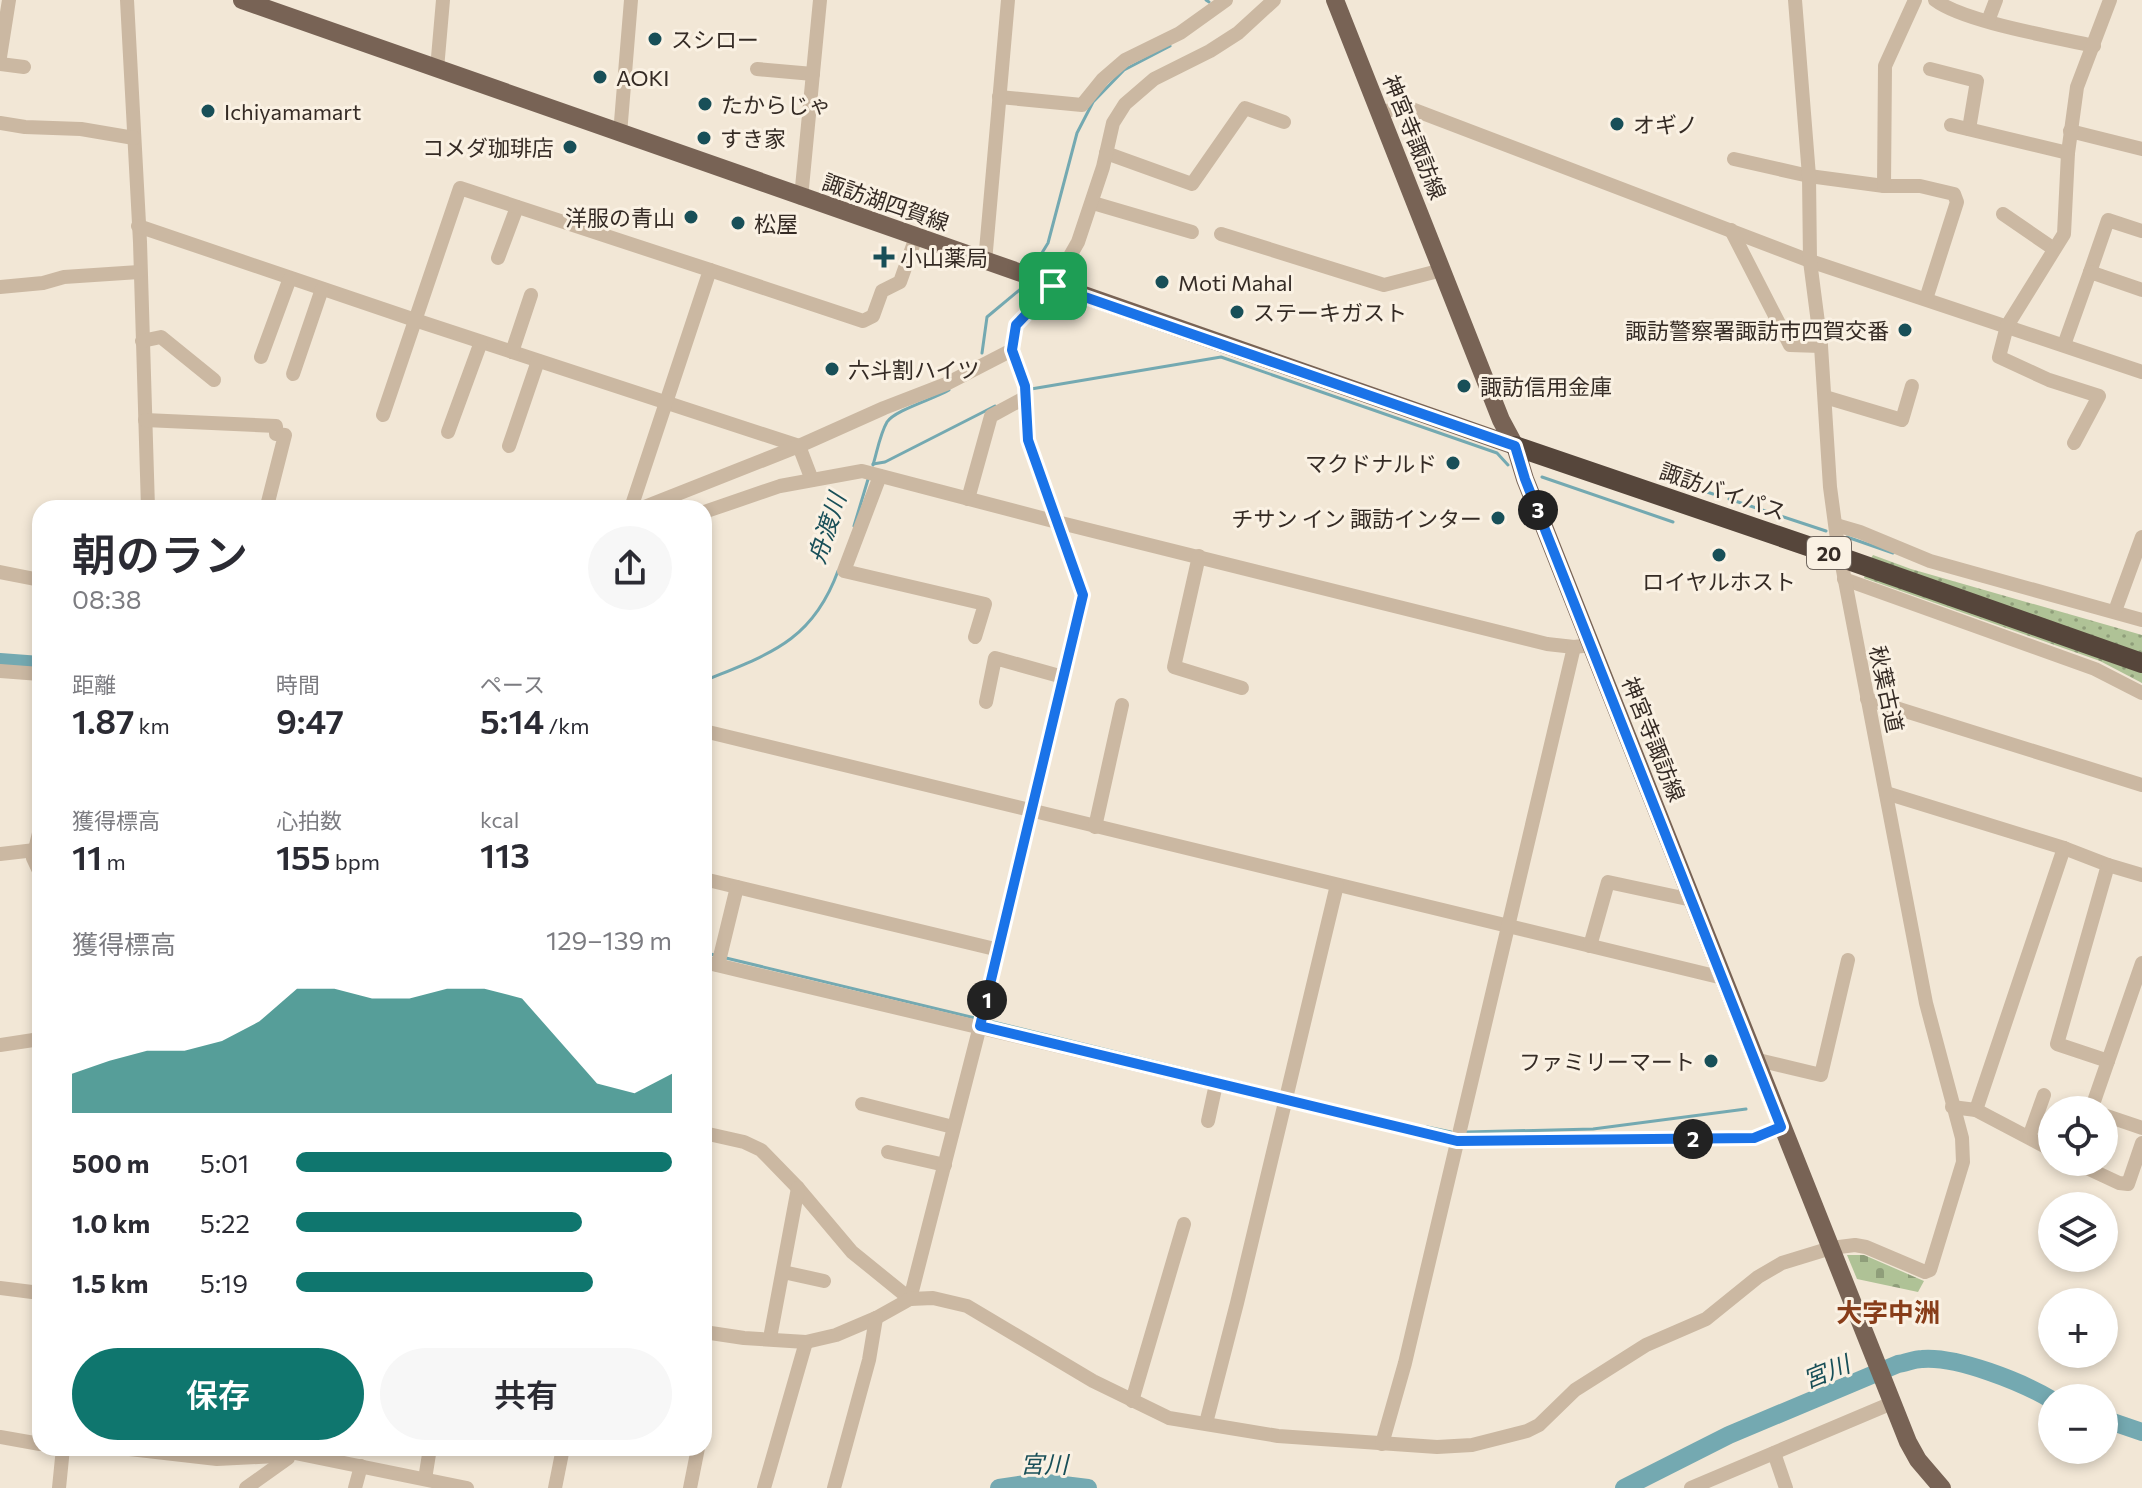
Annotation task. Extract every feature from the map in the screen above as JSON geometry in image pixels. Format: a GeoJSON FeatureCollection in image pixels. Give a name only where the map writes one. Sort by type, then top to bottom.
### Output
{"type":"FeatureCollection","features":[{"type":"Feature","properties":{"kind":"highway","name":"諏訪バイパス"},"geometry":{"type":"LineString","coordinates":[[1515,446],[2142,663]]}},
{"type":"Feature","properties":{"kind":"main road","name":"諏訪湖四賀線"},"geometry":{"type":"LineString","coordinates":[[242,0],[262,4],[801,198],[1515,446]]}},
{"type":"Feature","properties":{"kind":"main road","name":"神宮寺諏訪線"},"geometry":{"type":"LineString","coordinates":[[1335,0],[1501,420],[1515,446],[1582,646],[1692,900],[1908,1442],[1918,1460],[1942,1488]]}},
{"type":"Feature","properties":{"kind":"street"},"geometry":{"type":"LineString","coordinates":[[0,57],[9,0]]}},
{"type":"Feature","properties":{"kind":"street"},"geometry":{"type":"LineString","coordinates":[[127,0],[148,500]]}},
{"type":"Feature","properties":{"kind":"street"},"geometry":{"type":"LineString","coordinates":[[437,69],[443,0]]}},
{"type":"Feature","properties":{"kind":"street"},"geometry":{"type":"LineString","coordinates":[[620,134],[631,0]]}},
{"type":"Feature","properties":{"kind":"street"},"geometry":{"type":"LineString","coordinates":[[801,198],[820,0]]}},
{"type":"Feature","properties":{"kind":"street"},"geometry":{"type":"LineString","coordinates":[[985,262],[1008,0]]}},
{"type":"Feature","properties":{"kind":"street"},"geometry":{"type":"LineString","coordinates":[[910,1299],[999,950],[1083,595],[1028,440],[1025,392],[1012,350],[1016,325],[1053,286],[1078,242],[1093,203],[1113,123],[1125,104],[1154,79],[1229,39],[1274,0]]}},
{"type":"Feature","properties":{"kind":"street","name":"秋葉古道"},"geometry":{"type":"LineString","coordinates":[[1795,0],[1809,176],[1810,261],[1821,346],[1830,487],[1840,557],[1926,1003],[1962,1138],[1963,1162],[1930,1270],[1925,1272],[1866,1247],[1831,1248]]}},
{"type":"Feature","properties":{"kind":"street"},"geometry":{"type":"LineString","coordinates":[[1884,186],[1885,66],[1915,0]]}},
{"type":"Feature","properties":{"kind":"street"},"geometry":{"type":"LineString","coordinates":[[1935,0],[1943,7],[1988,21],[2094,46]]}},
{"type":"Feature","properties":{"kind":"street"},"geometry":{"type":"LineString","coordinates":[[1988,21],[1996,0]]}},
{"type":"Feature","properties":{"kind":"street"},"geometry":{"type":"LineString","coordinates":[[2074,443],[2099,396],[2049,380],[1999,357],[2007,326],[2064,234],[2068,153],[2077,87],[2110,0]]}},
{"type":"Feature","properties":{"kind":"street"},"geometry":{"type":"LineString","coordinates":[[999,97],[1082,105],[1103,79],[1125,60],[1173,38],[1218,2]]}},
{"type":"Feature","properties":{"kind":"street"},"geometry":{"type":"LineString","coordinates":[[0,64],[24,67]]}},
{"type":"Feature","properties":{"kind":"street"},"geometry":{"type":"LineString","coordinates":[[757,69],[813,74]]}},
{"type":"Feature","properties":{"kind":"street"},"geometry":{"type":"LineString","coordinates":[[1930,69],[1977,81],[1969,129]]}},
{"type":"Feature","properties":{"kind":"street"},"geometry":{"type":"LineString","coordinates":[[1380,113],[1404,106],[1810,261],[2142,372]]}},
{"type":"Feature","properties":{"kind":"street"},"geometry":{"type":"LineString","coordinates":[[1106,153],[1192,184],[1245,108],[1284,122]]}},
{"type":"Feature","properties":{"kind":"street"},"geometry":{"type":"LineString","coordinates":[[0,123],[81,129],[134,138]]}},
{"type":"Feature","properties":{"kind":"street"},"geometry":{"type":"LineString","coordinates":[[1951,125],[2068,153]]}},
{"type":"Feature","properties":{"kind":"street"},"geometry":{"type":"LineString","coordinates":[[2070,131],[2142,149]]}},
{"type":"Feature","properties":{"kind":"street"},"geometry":{"type":"LineString","coordinates":[[1734,159],[1809,176],[1884,186],[1920,186],[1954,194],[1957,202],[1926,299]]}},
{"type":"Feature","properties":{"kind":"street"},"geometry":{"type":"LineString","coordinates":[[383,415],[460,188],[863,321],[873,316],[882,291],[900,282],[916,237]]}},
{"type":"Feature","properties":{"kind":"street"},"geometry":{"type":"LineString","coordinates":[[1093,203],[1192,232]]}},
{"type":"Feature","properties":{"kind":"street"},"geometry":{"type":"LineString","coordinates":[[498,258],[517,207]]}},
{"type":"Feature","properties":{"kind":"street"},"geometry":{"type":"LineString","coordinates":[[2003,214],[2054,249]]}},
{"type":"Feature","properties":{"kind":"street"},"geometry":{"type":"LineString","coordinates":[[2064,345],[2108,220],[2142,231]]}},
{"type":"Feature","properties":{"kind":"street"},"geometry":{"type":"LineString","coordinates":[[138,226],[799,446]]}},
{"type":"Feature","properties":{"kind":"street"},"geometry":{"type":"LineString","coordinates":[[1731,230],[1790,345],[1821,346]]}},
{"type":"Feature","properties":{"kind":"street"},"geometry":{"type":"LineString","coordinates":[[1221,234],[1384,285],[1442,270]]}},
{"type":"Feature","properties":{"kind":"street"},"geometry":{"type":"LineString","coordinates":[[634,500],[710,270]]}},
{"type":"Feature","properties":{"kind":"street"},"geometry":{"type":"LineString","coordinates":[[0,287],[43,283],[64,277],[139,272]]}},
{"type":"Feature","properties":{"kind":"street"},"geometry":{"type":"LineString","coordinates":[[2090,272],[2142,290]]}},
{"type":"Feature","properties":{"kind":"street"},"geometry":{"type":"LineString","coordinates":[[261,357],[290,278]]}},
{"type":"Feature","properties":{"kind":"street"},"geometry":{"type":"LineString","coordinates":[[293,374],[322,289]]}},
{"type":"Feature","properties":{"kind":"street"},"geometry":{"type":"LineString","coordinates":[[512,352],[531,295]]}},
{"type":"Feature","properties":{"kind":"street"},"geometry":{"type":"LineString","coordinates":[[142,341],[161,337],[214,380]]}},
{"type":"Feature","properties":{"kind":"street"},"geometry":{"type":"LineString","coordinates":[[448,432],[481,342]]}},
{"type":"Feature","properties":{"kind":"street"},"geometry":{"type":"LineString","coordinates":[[662,500],[946,384],[1012,350]]}},
{"type":"Feature","properties":{"kind":"street"},"geometry":{"type":"LineString","coordinates":[[509,446],[538,361]]}},
{"type":"Feature","properties":{"kind":"street"},"geometry":{"type":"LineString","coordinates":[[1825,397],[1902,420],[1912,386]]}},
{"type":"Feature","properties":{"kind":"street"},"geometry":{"type":"LineString","coordinates":[[968,499],[991,416],[1025,392]]}},
{"type":"Feature","properties":{"kind":"street"},"geometry":{"type":"LineString","coordinates":[[145,420],[276,426],[276,434],[285,435],[269,500]]}},
{"type":"Feature","properties":{"kind":"street"},"geometry":{"type":"LineString","coordinates":[[799,446],[812,480]]}},
{"type":"Feature","properties":{"kind":"street"},"geometry":{"type":"LineString","coordinates":[[873,474],[844,571],[985,604],[975,637]]}},
{"type":"Feature","properties":{"kind":"street"},"geometry":{"type":"LineString","coordinates":[[712,509],[780,486],[873,474],[1547,644],[1582,646],[1508,924],[1405,1363],[1382,1444]]}},
{"type":"Feature","properties":{"kind":"street"},"geometry":{"type":"LineString","coordinates":[[1836,525],[1930,561],[2142,620]]}},
{"type":"Feature","properties":{"kind":"street"},"geometry":{"type":"LineString","coordinates":[[2115,611],[2142,537]]}},
{"type":"Feature","properties":{"kind":"street"},"geometry":{"type":"LineString","coordinates":[[1199,556],[1174,667],[1242,688]]}},
{"type":"Feature","properties":{"kind":"street"},"geometry":{"type":"LineString","coordinates":[[0,572],[32,578]]}},
{"type":"Feature","properties":{"kind":"street"},"geometry":{"type":"LineString","coordinates":[[1844,579],[2095,669],[2142,693]]}},
{"type":"Feature","properties":{"kind":"street"},"geometry":{"type":"LineString","coordinates":[[986,702],[995,658],[1063,677]]}},
{"type":"Feature","properties":{"kind":"street"},"geometry":{"type":"LineString","coordinates":[[0,671],[32,673]]}},
{"type":"Feature","properties":{"kind":"street"},"geometry":{"type":"LineString","coordinates":[[1867,699],[2142,785]]}},
{"type":"Feature","properties":{"kind":"street"},"geometry":{"type":"LineString","coordinates":[[1095,827],[1122,705]]}},
{"type":"Feature","properties":{"kind":"street"},"geometry":{"type":"LineString","coordinates":[[712,733],[1723,978]]}},
{"type":"Feature","properties":{"kind":"street"},"geometry":{"type":"LineString","coordinates":[[1886,793],[2142,875]]}},
{"type":"Feature","properties":{"kind":"street"},"geometry":{"type":"LineString","coordinates":[[1976,1110],[2064,848]]}},
{"type":"Feature","properties":{"kind":"street"},"geometry":{"type":"LineString","coordinates":[[0,854],[32,850]]}},
{"type":"Feature","properties":{"kind":"street"},"geometry":{"type":"LineString","coordinates":[[2108,865],[2057,1044],[2108,1061]]}},
{"type":"Feature","properties":{"kind":"street"},"geometry":{"type":"LineString","coordinates":[[712,881],[999,950]]}},
{"type":"Feature","properties":{"kind":"street"},"geometry":{"type":"LineString","coordinates":[[1590,946],[1608,882],[1692,900]]}},
{"type":"Feature","properties":{"kind":"street"},"geometry":{"type":"LineString","coordinates":[[1206,1423],[1337,885]]}},
{"type":"Feature","properties":{"kind":"street"},"geometry":{"type":"LineString","coordinates":[[712,960],[737,887]]}},
{"type":"Feature","properties":{"kind":"street"},"geometry":{"type":"LineString","coordinates":[[1754,1059],[1821,1075],[1848,960]]}},
{"type":"Feature","properties":{"kind":"street"},"geometry":{"type":"LineString","coordinates":[[712,963],[1457,1141],[1754,1138],[1781,1127]]}},
{"type":"Feature","properties":{"kind":"street"},"geometry":{"type":"LineString","coordinates":[[2096,1096],[2142,963]]}},
{"type":"Feature","properties":{"kind":"street"},"geometry":{"type":"LineString","coordinates":[[0,1045],[32,1040]]}},
{"type":"Feature","properties":{"kind":"street"},"geometry":{"type":"LineString","coordinates":[[1208,1121],[1216,1084]]}},
{"type":"Feature","properties":{"kind":"street"},"geometry":{"type":"LineString","coordinates":[[2029,1137],[2044,1095]]}},
{"type":"Feature","properties":{"kind":"street"},"geometry":{"type":"LineString","coordinates":[[862,1104],[953,1127]]}},
{"type":"Feature","properties":{"kind":"street"},"geometry":{"type":"LineString","coordinates":[[1952,1107],[1976,1110],[2038,1142]]}},
{"type":"Feature","properties":{"kind":"street"},"geometry":{"type":"LineString","coordinates":[[2118,1120],[2142,1128]]}},
{"type":"Feature","properties":{"kind":"street"},"geometry":{"type":"LineString","coordinates":[[712,1135],[744,1142],[761,1150],[852,1252],[910,1299]]}},
{"type":"Feature","properties":{"kind":"street"},"geometry":{"type":"LineString","coordinates":[[2104,1176],[2128,1184],[2142,1143]]}},
{"type":"Feature","properties":{"kind":"street"},"geometry":{"type":"LineString","coordinates":[[888,1152],[945,1165]]}},
{"type":"Feature","properties":{"kind":"street"},"geometry":{"type":"LineString","coordinates":[[770,1338],[798,1188]]}},
{"type":"Feature","properties":{"kind":"street"},"geometry":{"type":"LineString","coordinates":[[1132,1401],[1184,1224]]}},
{"type":"Feature","properties":{"kind":"street"},"geometry":{"type":"LineString","coordinates":[[712,1333],[806,1342],[836,1335],[910,1299],[933,1298],[967,1306],[1068,1366],[1169,1418],[1278,1436],[1437,1447],[1472,1445],[1527,1431],[1549,1417],[1560,1401],[1575,1390],[1646,1345],[1706,1319],[1770,1270],[1782,1263],[1831,1248]]}},
{"type":"Feature","properties":{"kind":"street"},"geometry":{"type":"LineString","coordinates":[[783,1272],[824,1281]]}},
{"type":"Feature","properties":{"kind":"street"},"geometry":{"type":"LineString","coordinates":[[0,1288],[32,1292]]}},
{"type":"Feature","properties":{"kind":"street"},"geometry":{"type":"LineString","coordinates":[[834,1488],[869,1360],[876,1318]]}},
{"type":"Feature","properties":{"kind":"street"},"geometry":{"type":"LineString","coordinates":[[764,1488],[806,1342]]}},
{"type":"Feature","properties":{"kind":"street"},"geometry":{"type":"LineString","coordinates":[[1691,1488],[1774,1453],[1890,1397]]}},
{"type":"Feature","properties":{"kind":"street"},"geometry":{"type":"LineString","coordinates":[[0,1437],[32,1443]]}},
{"type":"Feature","properties":{"kind":"street"},"geometry":{"type":"LineString","coordinates":[[1774,1453],[1786,1488]]}},
{"type":"Feature","properties":{"kind":"street"},"geometry":{"type":"LineString","coordinates":[[59,1488],[62,1456]]}},
{"type":"Feature","properties":{"kind":"street"},"geometry":{"type":"LineString","coordinates":[[191,1456],[217,1459],[276,1456]]}},
{"type":"Feature","properties":{"kind":"street"},"geometry":{"type":"LineString","coordinates":[[246,1488],[290,1456]]}},
{"type":"Feature","properties":{"kind":"street"},"geometry":{"type":"LineString","coordinates":[[304,1456],[467,1488]]}},
{"type":"Feature","properties":{"kind":"street"},"geometry":{"type":"LineString","coordinates":[[425,1479],[429,1456]]}},
{"type":"Feature","properties":{"kind":"street"},"geometry":{"type":"LineString","coordinates":[[555,1488],[561,1456]]}},
{"type":"Feature","properties":{"kind":"street"},"geometry":{"type":"LineString","coordinates":[[690,1488],[696,1456]]}},
{"type":"Feature","properties":{"kind":"street"},"geometry":{"type":"LineString","coordinates":[[355,1488],[361,1466]]}},
{"type":"Feature","properties":{"kind":"green space"},"geometry":{"type":"Polygon","coordinates":[[[1873,555],[1911,569],[2142,635],[2142,655],[1870,560],[1873,555]]]}},
{"type":"Feature","properties":{"kind":"green space"},"geometry":{"type":"Polygon","coordinates":[[[1865,574],[2142,671],[2142,683],[2100,661],[1864,578],[1865,574]]]}},
{"type":"Feature","properties":{"kind":"green space"},"geometry":{"type":"Polygon","coordinates":[[[1847,1255],[1864,1255],[1924,1281],[1918,1292],[1857,1279],[1847,1255]]]}},
{"type":"Feature","properties":{"kind":"waterway"},"geometry":{"type":"LineString","coordinates":[[1034,266],[1048,243],[1077,133],[1093,102],[1124,70],[1170,46]]}},
{"type":"Feature","properties":{"kind":"waterway","name":"舟渡川"},"geometry":{"type":"LineString","coordinates":[[982,353],[987,317],[1023,287]]}},
{"type":"Feature","properties":{"kind":"waterway"},"geometry":{"type":"LineString","coordinates":[[1031,389],[1221,357],[1497,453],[1508,465]]}},
{"type":"Feature","properties":{"kind":"waterway","name":"舟渡川"},"geometry":{"type":"LineString","coordinates":[[873,465],[882,432],[891,418],[949,390]]}},
{"type":"Feature","properties":{"kind":"waterway"},"geometry":{"type":"LineString","coordinates":[[873,464],[885,462],[995,406]]}},
{"type":"Feature","properties":{"kind":"waterway","name":"舟渡川"},"geometry":{"type":"LineString","coordinates":[[854,526],[869,476]]}},
{"type":"Feature","properties":{"kind":"waterway"},"geometry":{"type":"LineString","coordinates":[[1542,477],[1673,522]]}},
{"type":"Feature","properties":{"kind":"waterway"},"geometry":{"type":"LineString","coordinates":[[1698,489],[1713,494]]}},
{"type":"Feature","properties":{"kind":"waterway"},"geometry":{"type":"LineString","coordinates":[[1729,499],[1826,531]]}},
{"type":"Feature","properties":{"kind":"waterway"},"geometry":{"type":"LineString","coordinates":[[1847,537],[1893,553]]}},
{"type":"Feature","properties":{"kind":"waterway","name":"舟渡川"},"geometry":{"type":"LineString","coordinates":[[712,678],[768,653],[801,630],[827,595],[838,571]]}},
{"type":"Feature","properties":{"kind":"waterway","name":"舟渡川"},"geometry":{"type":"LineString","coordinates":[[0,662],[32,664]]}},
{"type":"Feature","properties":{"kind":"waterway"},"geometry":{"type":"LineString","coordinates":[[726,958],[975,1018]]}},
{"type":"Feature","properties":{"kind":"waterway"},"geometry":{"type":"LineString","coordinates":[[993,1022],[1254,1086]]}},
{"type":"Feature","properties":{"kind":"waterway"},"geometry":{"type":"LineString","coordinates":[[1466,1132],[1593,1129],[1746,1109]]}},
{"type":"Feature","properties":{"kind":"waterway"},"geometry":{"type":"LineString","coordinates":[[1427,1127],[1451,1132]]}},
{"type":"Feature","properties":{"kind":"waterway","name":"宮川"},"geometry":{"type":"LineString","coordinates":[[1624,1488],[1729,1435],[1898,1364],[1936,1359],[1953,1362],[2007,1378],[2038,1393]]}},
{"type":"Feature","properties":{"kind":"waterway","name":"宮川"},"geometry":{"type":"LineString","coordinates":[[2118,1424],[2142,1432]]}},
{"type":"Feature","properties":{"kind":"waterway","name":"宮川"},"geometry":{"type":"LineString","coordinates":[[999,1488],[1039,1482],[1088,1488]]}},
{"type":"Feature","properties":{"kind":"place","name":"スシロー"},"geometry":{"type":"Point","coordinates":[655,39]}},
{"type":"Feature","properties":{"kind":"place","name":"AOKI"},"geometry":{"type":"Point","coordinates":[600,77]}},
{"type":"Feature","properties":{"kind":"place","name":"たからじゃ"},"geometry":{"type":"Point","coordinates":[705,104]}},
{"type":"Feature","properties":{"kind":"place","name":"Ichiyamamart"},"geometry":{"type":"Point","coordinates":[208,111]}},
{"type":"Feature","properties":{"kind":"place","name":"オギノ"},"geometry":{"type":"Point","coordinates":[1617,124]}},
{"type":"Feature","properties":{"kind":"place","name":"すき家"},"geometry":{"type":"Point","coordinates":[704,138]}},
{"type":"Feature","properties":{"kind":"place","name":"コメダ珈琲店"},"geometry":{"type":"Point","coordinates":[570,147]}},
{"type":"Feature","properties":{"kind":"place","name":"洋服の青山"},"geometry":{"type":"Point","coordinates":[691,217]}},
{"type":"Feature","properties":{"kind":"place","name":"松屋"},"geometry":{"type":"Point","coordinates":[738,223]}},
{"type":"Feature","properties":{"kind":"place","name":"小山薬局"},"geometry":{"type":"Point","coordinates":[884,257]}},
{"type":"Feature","properties":{"kind":"place","name":"Moti Mahal"},"geometry":{"type":"Point","coordinates":[1162,282]}},
{"type":"Feature","properties":{"kind":"place","name":"ステーキガスト"},"geometry":{"type":"Point","coordinates":[1237,312]}},
{"type":"Feature","properties":{"kind":"place","name":"諏訪警察署諏訪市四賀交番"},"geometry":{"type":"Point","coordinates":[1905,330]}},
{"type":"Feature","properties":{"kind":"place","name":"六斗割ハイツ"},"geometry":{"type":"Point","coordinates":[832,369]}},
{"type":"Feature","properties":{"kind":"place","name":"諏訪信用金庫"},"geometry":{"type":"Point","coordinates":[1464,386]}},
{"type":"Feature","properties":{"kind":"place","name":"マクドナルド"},"geometry":{"type":"Point","coordinates":[1453,463]}},
{"type":"Feature","properties":{"kind":"place","name":"チサン イン 諏訪インター"},"geometry":{"type":"Point","coordinates":[1498,518]}},
{"type":"Feature","properties":{"kind":"place","name":"ロイヤルホスト"},"geometry":{"type":"Point","coordinates":[1719,555]}},
{"type":"Feature","properties":{"kind":"place","name":"ファミリーマート"},"geometry":{"type":"Point","coordinates":[1711,1061]}},
{"type":"Feature","properties":{"kind":"district","name":"大字中洲"},"geometry":{"type":"Point","coordinates":[1888,1311]}},
{"type":"Feature","properties":{"kind":"route"},"geometry":{"type":"LineString","coordinates":[[1053,286],[1515,446],[1525,479],[1781,1127],[1754,1138],[1457,1141],[980,1026],[1083,595],[1028,440],[1025,386],[1012,350],[1016,325],[1053,286]]}}]}
